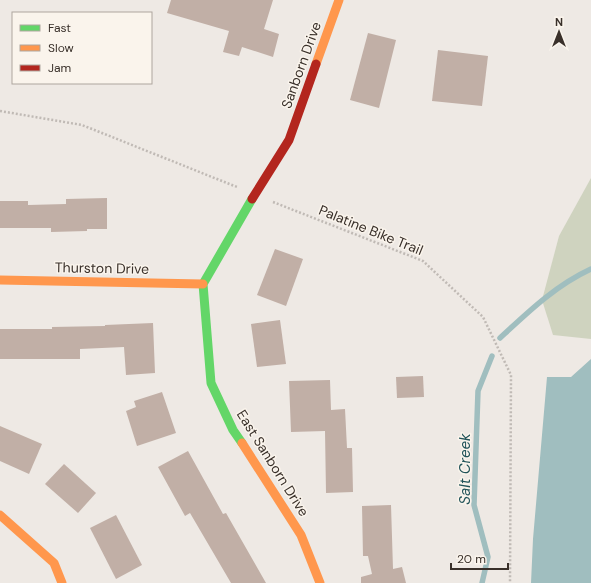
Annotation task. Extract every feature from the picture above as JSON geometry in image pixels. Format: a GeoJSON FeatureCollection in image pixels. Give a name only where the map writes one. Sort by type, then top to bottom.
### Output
{"type":"FeatureCollection","features":[{"type":"Feature","properties":{"kind":"street","name":"Sanborn Drive"},"geometry":{"type":"LineString","coordinates":[[255,194],[289,140],[339,0]]}},
{"type":"Feature","properties":{"kind":"street"},"geometry":{"type":"LineString","coordinates":[[203,284],[255,194]]}},
{"type":"Feature","properties":{"kind":"street","name":"Thurston Drive"},"geometry":{"type":"LineString","coordinates":[[0,280],[203,284]]}},
{"type":"Feature","properties":{"kind":"street","name":"East Sanborn Drive"},"geometry":{"type":"LineString","coordinates":[[203,284],[211,383],[233,430],[301,535],[320,583]]}},
{"type":"Feature","properties":{"kind":"street"},"geometry":{"type":"LineString","coordinates":[[0,515],[54,563],[62,583]]}},
{"type":"Feature","properties":{"kind":"path","name":"Palatine Bike Trail"},"geometry":{"type":"LineString","coordinates":[[0,111],[82,125],[423,261],[483,317],[511,375],[510,583]]}},
{"type":"Feature","properties":{"kind":"green space"},"geometry":{"type":"Polygon","coordinates":[[[591,178],[591,339],[553,335],[542,300],[559,236],[591,178]]]}},
{"type":"Feature","properties":{"kind":"water"},"geometry":{"type":"Polygon","coordinates":[[[591,359],[591,583],[531,583],[533,539],[547,377],[571,377],[591,359]]]}},
{"type":"Feature","properties":{"kind":"building"},"geometry":{"type":"Polygon","coordinates":[[[171,0],[273,0],[264,29],[279,34],[273,57],[242,47],[239,56],[223,52],[229,31],[167,13],[171,0]]]}},
{"type":"Feature","properties":{"kind":"building"},"geometry":{"type":"Polygon","coordinates":[[[368,33],[396,40],[379,108],[350,100],[368,33]]]}},
{"type":"Feature","properties":{"kind":"building"},"geometry":{"type":"Polygon","coordinates":[[[438,50],[488,56],[482,106],[432,101],[438,50]]]}},
{"type":"Feature","properties":{"kind":"building"},"geometry":{"type":"Polygon","coordinates":[[[107,198],[107,229],[51,232],[51,228],[0,228],[0,201],[28,201],[28,205],[66,204],[66,199],[107,198]]]}},
{"type":"Feature","properties":{"kind":"building"},"geometry":{"type":"Polygon","coordinates":[[[275,249],[303,259],[286,306],[257,295],[275,249]]]}},
{"type":"Feature","properties":{"kind":"building"},"geometry":{"type":"Polygon","coordinates":[[[280,320],[286,364],[257,367],[251,324],[280,320]]]}},
{"type":"Feature","properties":{"kind":"building"},"geometry":{"type":"Polygon","coordinates":[[[153,323],[155,373],[126,375],[124,347],[80,349],[80,359],[0,359],[0,329],[52,329],[52,327],[153,323]]]}},
{"type":"Feature","properties":{"kind":"building"},"geometry":{"type":"Polygon","coordinates":[[[423,376],[424,397],[397,398],[396,377],[423,376]]]}},
{"type":"Feature","properties":{"kind":"building"},"geometry":{"type":"Polygon","coordinates":[[[330,380],[331,410],[345,409],[347,448],[352,448],[353,492],[326,493],[325,431],[291,432],[289,381],[330,380]]]}},
{"type":"Feature","properties":{"kind":"building"},"geometry":{"type":"Polygon","coordinates":[[[162,392],[176,433],[137,446],[126,411],[136,407],[134,401],[162,392]]]}},
{"type":"Feature","properties":{"kind":"building"},"geometry":{"type":"Polygon","coordinates":[[[0,426],[42,444],[29,474],[0,461],[0,426]]]}},
{"type":"Feature","properties":{"kind":"building"},"geometry":{"type":"Polygon","coordinates":[[[188,451],[223,514],[226,513],[266,583],[231,583],[190,513],[185,516],[158,467],[188,451]]]}},
{"type":"Feature","properties":{"kind":"building"},"geometry":{"type":"Polygon","coordinates":[[[64,464],[96,493],[78,513],[45,484],[64,464]]]}},
{"type":"Feature","properties":{"kind":"building"},"geometry":{"type":"Polygon","coordinates":[[[391,505],[393,569],[402,567],[406,583],[361,583],[361,577],[372,574],[368,556],[363,556],[362,506],[391,505]]]}},
{"type":"Feature","properties":{"kind":"building"},"geometry":{"type":"Polygon","coordinates":[[[116,515],[142,565],[116,579],[90,528],[116,515]]]}},
{"type":"Feature","properties":{"kind":"waterway","name":"Salt Creek"},"geometry":{"type":"LineString","coordinates":[[500,338],[554,291],[578,275],[591,269]]}},
{"type":"Feature","properties":{"kind":"waterway","name":"Salt Creek"},"geometry":{"type":"LineString","coordinates":[[482,583],[488,557],[474,505],[478,391],[492,356]]}},
{"type":"Feature","properties":{"kind":"traffic: fast"},"geometry":{"type":"LineString","coordinates":[[242,443],[233,430],[211,383],[203,284],[252,199]]}},
{"type":"Feature","properties":{"kind":"traffic: slow"},"geometry":{"type":"LineString","coordinates":[[316,64],[339,0]]}},
{"type":"Feature","properties":{"kind":"traffic: slow"},"geometry":{"type":"LineString","coordinates":[[0,280],[203,284]]}},
{"type":"Feature","properties":{"kind":"traffic: slow"},"geometry":{"type":"LineString","coordinates":[[242,443],[301,535],[320,583]]}},
{"type":"Feature","properties":{"kind":"traffic: slow"},"geometry":{"type":"LineString","coordinates":[[0,515],[54,563],[62,583]]}},
{"type":"Feature","properties":{"kind":"traffic: jam"},"geometry":{"type":"LineString","coordinates":[[252,199],[289,140],[316,64]]}}]}
